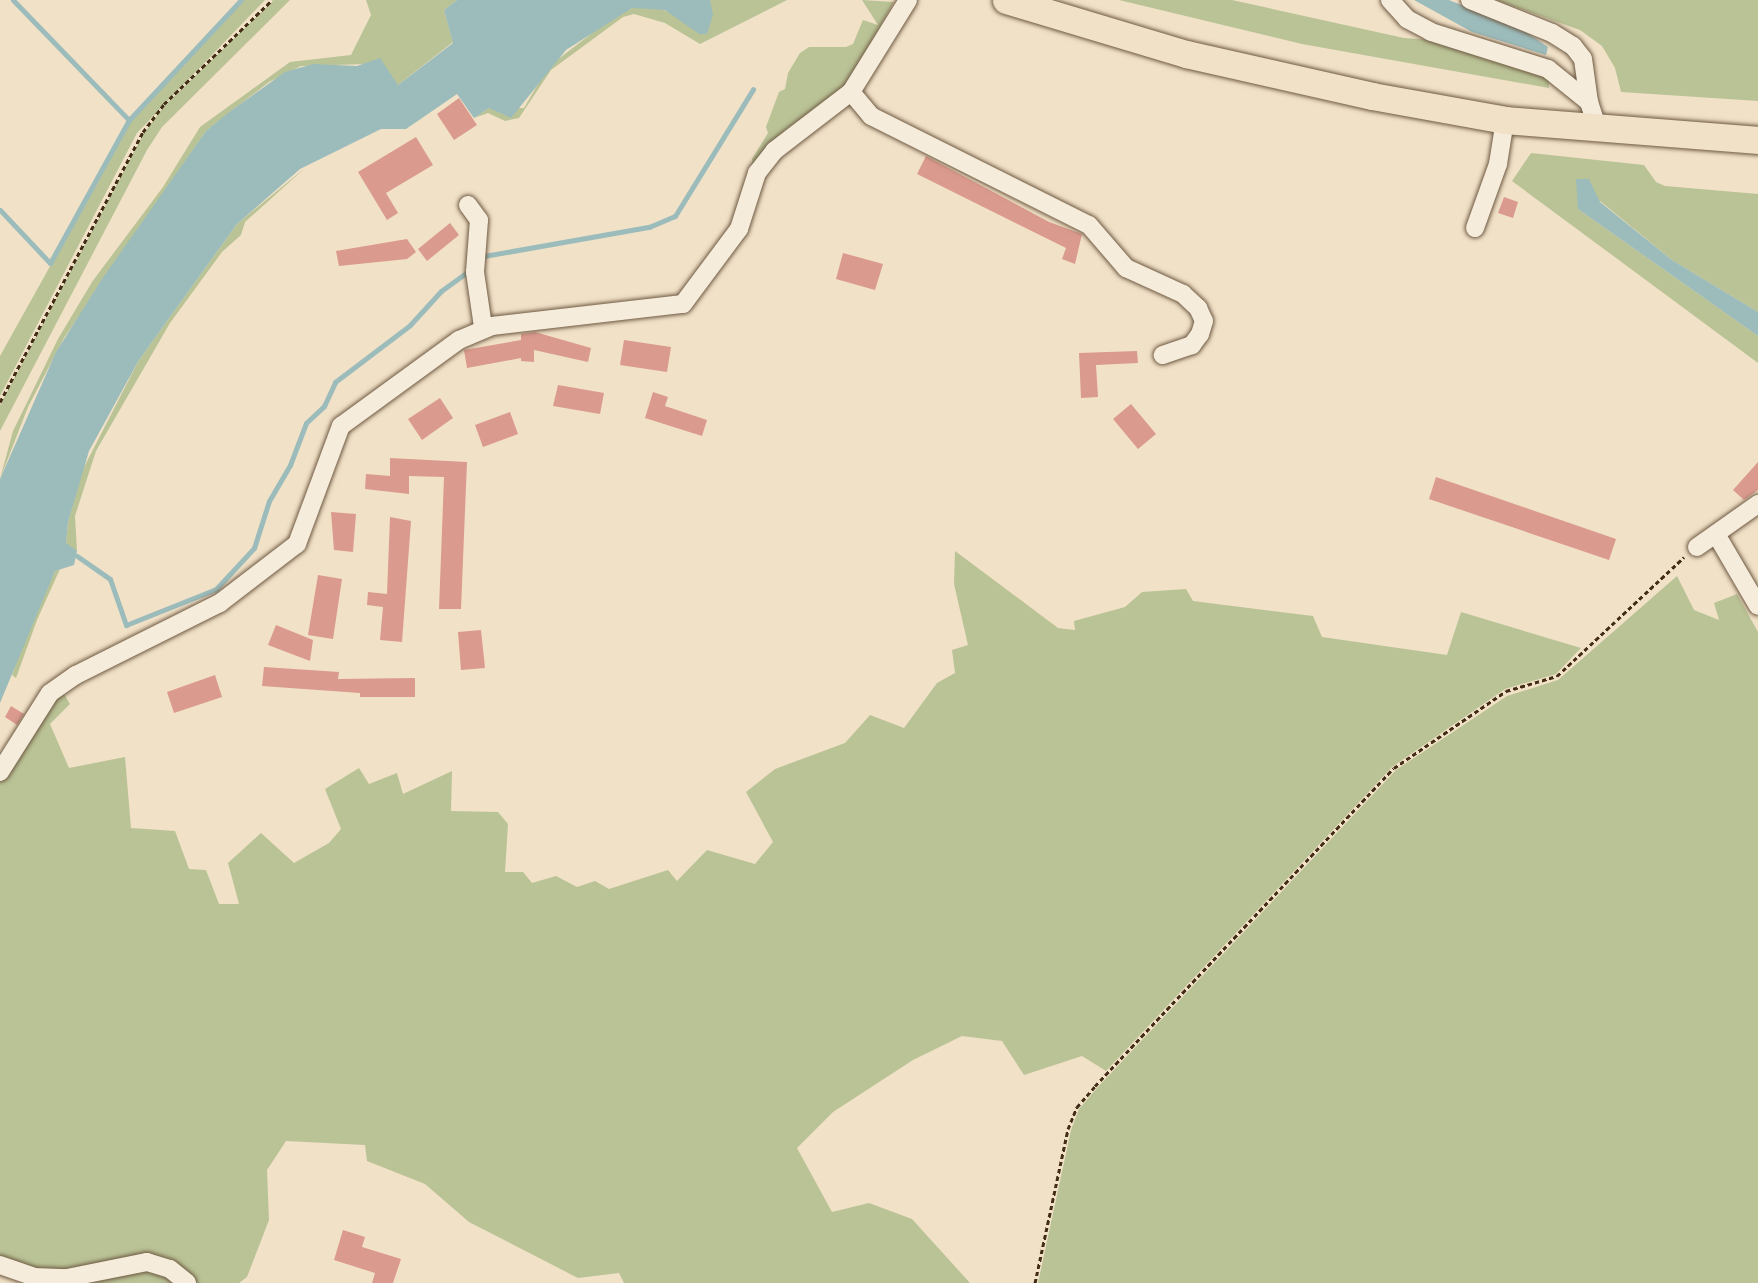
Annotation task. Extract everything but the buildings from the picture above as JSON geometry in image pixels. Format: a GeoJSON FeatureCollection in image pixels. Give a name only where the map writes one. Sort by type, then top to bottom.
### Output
{"type":"FeatureCollection","features":[{"type":"Feature","properties":{"kind":"highway"},"geometry":{"type":"LineString","coordinates":[[1006,0],[1278,78],[1505,120],[1598,130],[1758,140]]}},
{"type":"Feature","properties":{"kind":"street"},"geometry":{"type":"LineString","coordinates":[[0,772],[50,693],[76,675],[220,603],[297,544],[341,426],[459,340],[483,327],[683,304],[739,229],[757,172],[774,151],[851,92],[908,0]]}},
{"type":"Feature","properties":{"kind":"street"},"geometry":{"type":"LineString","coordinates":[[1390,0],[1407,19],[1431,32],[1548,69],[1588,102]]}},
{"type":"Feature","properties":{"kind":"street"},"geometry":{"type":"LineString","coordinates":[[1470,0],[1552,33],[1573,46],[1583,59],[1588,102],[1598,130]]}},
{"type":"Feature","properties":{"kind":"street"},"geometry":{"type":"LineString","coordinates":[[851,92],[871,116],[1089,225],[1126,268],[1183,294],[1198,308],[1204,321],[1200,334],[1186,348],[1163,355]]}},
{"type":"Feature","properties":{"kind":"street"},"geometry":{"type":"LineString","coordinates":[[1475,228],[1498,164],[1505,120]]}},
{"type":"Feature","properties":{"kind":"street"},"geometry":{"type":"LineString","coordinates":[[468,205],[479,220],[475,272],[483,327]]}},
{"type":"Feature","properties":{"kind":"street"},"geometry":{"type":"LineString","coordinates":[[1698,547],[1758,504]]}},
{"type":"Feature","properties":{"kind":"street"},"geometry":{"type":"LineString","coordinates":[[1716,534],[1758,606]]}},
{"type":"Feature","properties":{"kind":"street"},"geometry":{"type":"LineString","coordinates":[[0,1265],[34,1277],[67,1278],[147,1262],[170,1269],[187,1283]]}},
{"type":"Feature","properties":{"kind":"path"},"geometry":{"type":"LineString","coordinates":[[0,402],[143,132],[164,104],[272,0]]}},
{"type":"Feature","properties":{"kind":"path"},"geometry":{"type":"LineString","coordinates":[[1035,1283],[1068,1129],[1077,1107],[1095,1086],[1394,768],[1506,691],[1557,676],[1698,547]]}},
{"type":"Feature","properties":{"kind":"green space"},"geometry":{"type":"Polygon","coordinates":[[[243,0],[265,0],[137,133],[0,396],[0,356],[131,121],[243,0]]]}},
{"type":"Feature","properties":{"kind":"green space"},"geometry":{"type":"Polygon","coordinates":[[[274,0],[290,0],[162,127],[147,150],[0,431],[0,405],[144,133],[165,105],[274,0]]]}},
{"type":"Feature","properties":{"kind":"green space"},"geometry":{"type":"Polygon","coordinates":[[[366,0],[457,0],[444,10],[453,42],[398,85],[368,64],[301,66],[269,82],[206,131],[64,338],[28,407],[0,479],[13,431],[58,339],[92,282],[163,187],[200,127],[290,62],[351,55],[371,15],[366,0]]]}},
{"type":"Feature","properties":{"kind":"green space"},"geometry":{"type":"Polygon","coordinates":[[[710,0],[787,0],[700,44],[665,23],[634,14],[623,17],[551,70],[519,118],[505,121],[488,113],[474,118],[489,108],[524,108],[548,67],[617,14],[632,8],[658,8],[709,26],[710,0]]]}},
{"type":"Feature","properties":{"kind":"green space"},"geometry":{"type":"Polygon","coordinates":[[[862,0],[894,2],[845,87],[785,130],[753,170],[752,159],[768,133],[766,127],[779,92],[785,89],[788,73],[800,53],[809,47],[846,47],[853,44],[863,20],[878,25],[862,0]]]}},
{"type":"Feature","properties":{"kind":"green space"},"geometry":{"type":"Polygon","coordinates":[[[1119,0],[1232,0],[1404,38],[1434,40],[1540,75],[1549,81],[1549,88],[1302,44],[1119,0]]]}},
{"type":"Feature","properties":{"kind":"green space"},"geometry":{"type":"Polygon","coordinates":[[[1496,0],[1758,0],[1758,101],[1621,92],[1615,68],[1602,46],[1580,30],[1496,0]]]}},
{"type":"Feature","properties":{"kind":"green space"},"geometry":{"type":"Polygon","coordinates":[[[1531,153],[1644,165],[1656,182],[1665,186],[1758,194],[1758,312],[1672,260],[1600,201],[1578,209],[1758,336],[1758,363],[1512,181],[1531,153]]]}},
{"type":"Feature","properties":{"kind":"green space"},"geometry":{"type":"Polygon","coordinates":[[[305,168],[245,222],[241,235],[222,252],[170,323],[96,451],[75,516],[77,551],[72,551],[66,543],[68,522],[81,473],[139,360],[237,224],[305,168]]]}},
{"type":"Feature","properties":{"kind":"green space"},"geometry":{"type":"Polygon","coordinates":[[[955,551],[1058,628],[1075,630],[1074,621],[1125,607],[1142,592],[1186,589],[1193,601],[1313,616],[1322,637],[1447,655],[1461,612],[1581,648],[1556,674],[1505,689],[1392,767],[1106,1071],[1082,1056],[1024,1075],[1002,1041],[962,1036],[913,1060],[833,1112],[797,1148],[832,1212],[869,1203],[912,1219],[970,1283],[624,1283],[619,1273],[578,1278],[469,1222],[425,1184],[367,1161],[365,1145],[286,1141],[267,1170],[269,1220],[247,1277],[239,1283],[196,1283],[181,1269],[46,1273],[0,1259],[0,778],[61,689],[70,704],[50,724],[69,768],[125,757],[131,828],[175,831],[189,869],[206,870],[219,904],[239,904],[228,863],[261,833],[294,863],[329,843],[341,829],[325,789],[359,768],[369,784],[397,773],[403,794],[452,771],[451,811],[498,812],[508,824],[505,872],[523,872],[532,883],[556,876],[577,887],[595,881],[609,889],[668,870],[677,881],[707,850],[755,864],[773,842],[746,792],[775,769],[845,743],[870,715],[904,728],[937,683],[955,673],[952,650],[968,645],[954,584],[955,551]]]}},
{"type":"Feature","properties":{"kind":"green space"},"geometry":{"type":"Polygon","coordinates":[[[60,569],[37,620],[16,678],[12,675],[32,618],[55,571],[60,569]]]}},
{"type":"Feature","properties":{"kind":"green space"},"geometry":{"type":"Polygon","coordinates":[[[1677,576],[1694,610],[1719,620],[1714,603],[1737,594],[1758,632],[1758,1283],[1038,1283],[1071,1130],[1079,1109],[1097,1088],[1396,770],[1507,696],[1558,680],[1677,576]]]}},
{"type":"Feature","properties":{"kind":"green space"},"geometry":{"type":"Polygon","coordinates":[[[146,1266],[181,1283],[49,1283],[146,1266]]]}},
{"type":"Feature","properties":{"kind":"water"},"geometry":{"type":"Polygon","coordinates":[[[457,0],[710,0],[713,15],[707,34],[699,34],[665,10],[632,8],[566,50],[511,118],[489,108],[474,118],[457,94],[406,129],[381,129],[300,169],[237,224],[139,360],[89,451],[68,522],[66,543],[77,551],[74,565],[55,571],[0,703],[0,479],[56,352],[102,279],[206,131],[228,113],[285,72],[313,64],[357,66],[380,58],[398,85],[453,43],[444,10],[457,0]]]}},
{"type":"Feature","properties":{"kind":"water"},"geometry":{"type":"Polygon","coordinates":[[[1414,0],[1449,0],[1523,30],[1548,47],[1546,55],[1472,32],[1414,0]]]}},
{"type":"Feature","properties":{"kind":"water"},"geometry":{"type":"Polygon","coordinates":[[[1576,179],[1589,179],[1600,202],[1672,260],[1758,312],[1758,336],[1578,209],[1576,179]]]}},
{"type":"Feature","properties":{"kind":"waterway"},"geometry":{"type":"LineString","coordinates":[[13,0],[129,120]]}},
{"type":"Feature","properties":{"kind":"waterway"},"geometry":{"type":"LineString","coordinates":[[0,210],[50,263],[129,120],[241,0]]}},
{"type":"Feature","properties":{"kind":"waterway"},"geometry":{"type":"LineString","coordinates":[[484,256],[649,227],[675,216],[753,89]]}},
{"type":"Feature","properties":{"kind":"waterway"},"geometry":{"type":"LineString","coordinates":[[77,556],[110,579],[126,625],[216,589],[254,548],[269,501],[290,465],[306,423],[324,406],[335,382],[410,325],[441,291],[467,272]]}}]}
